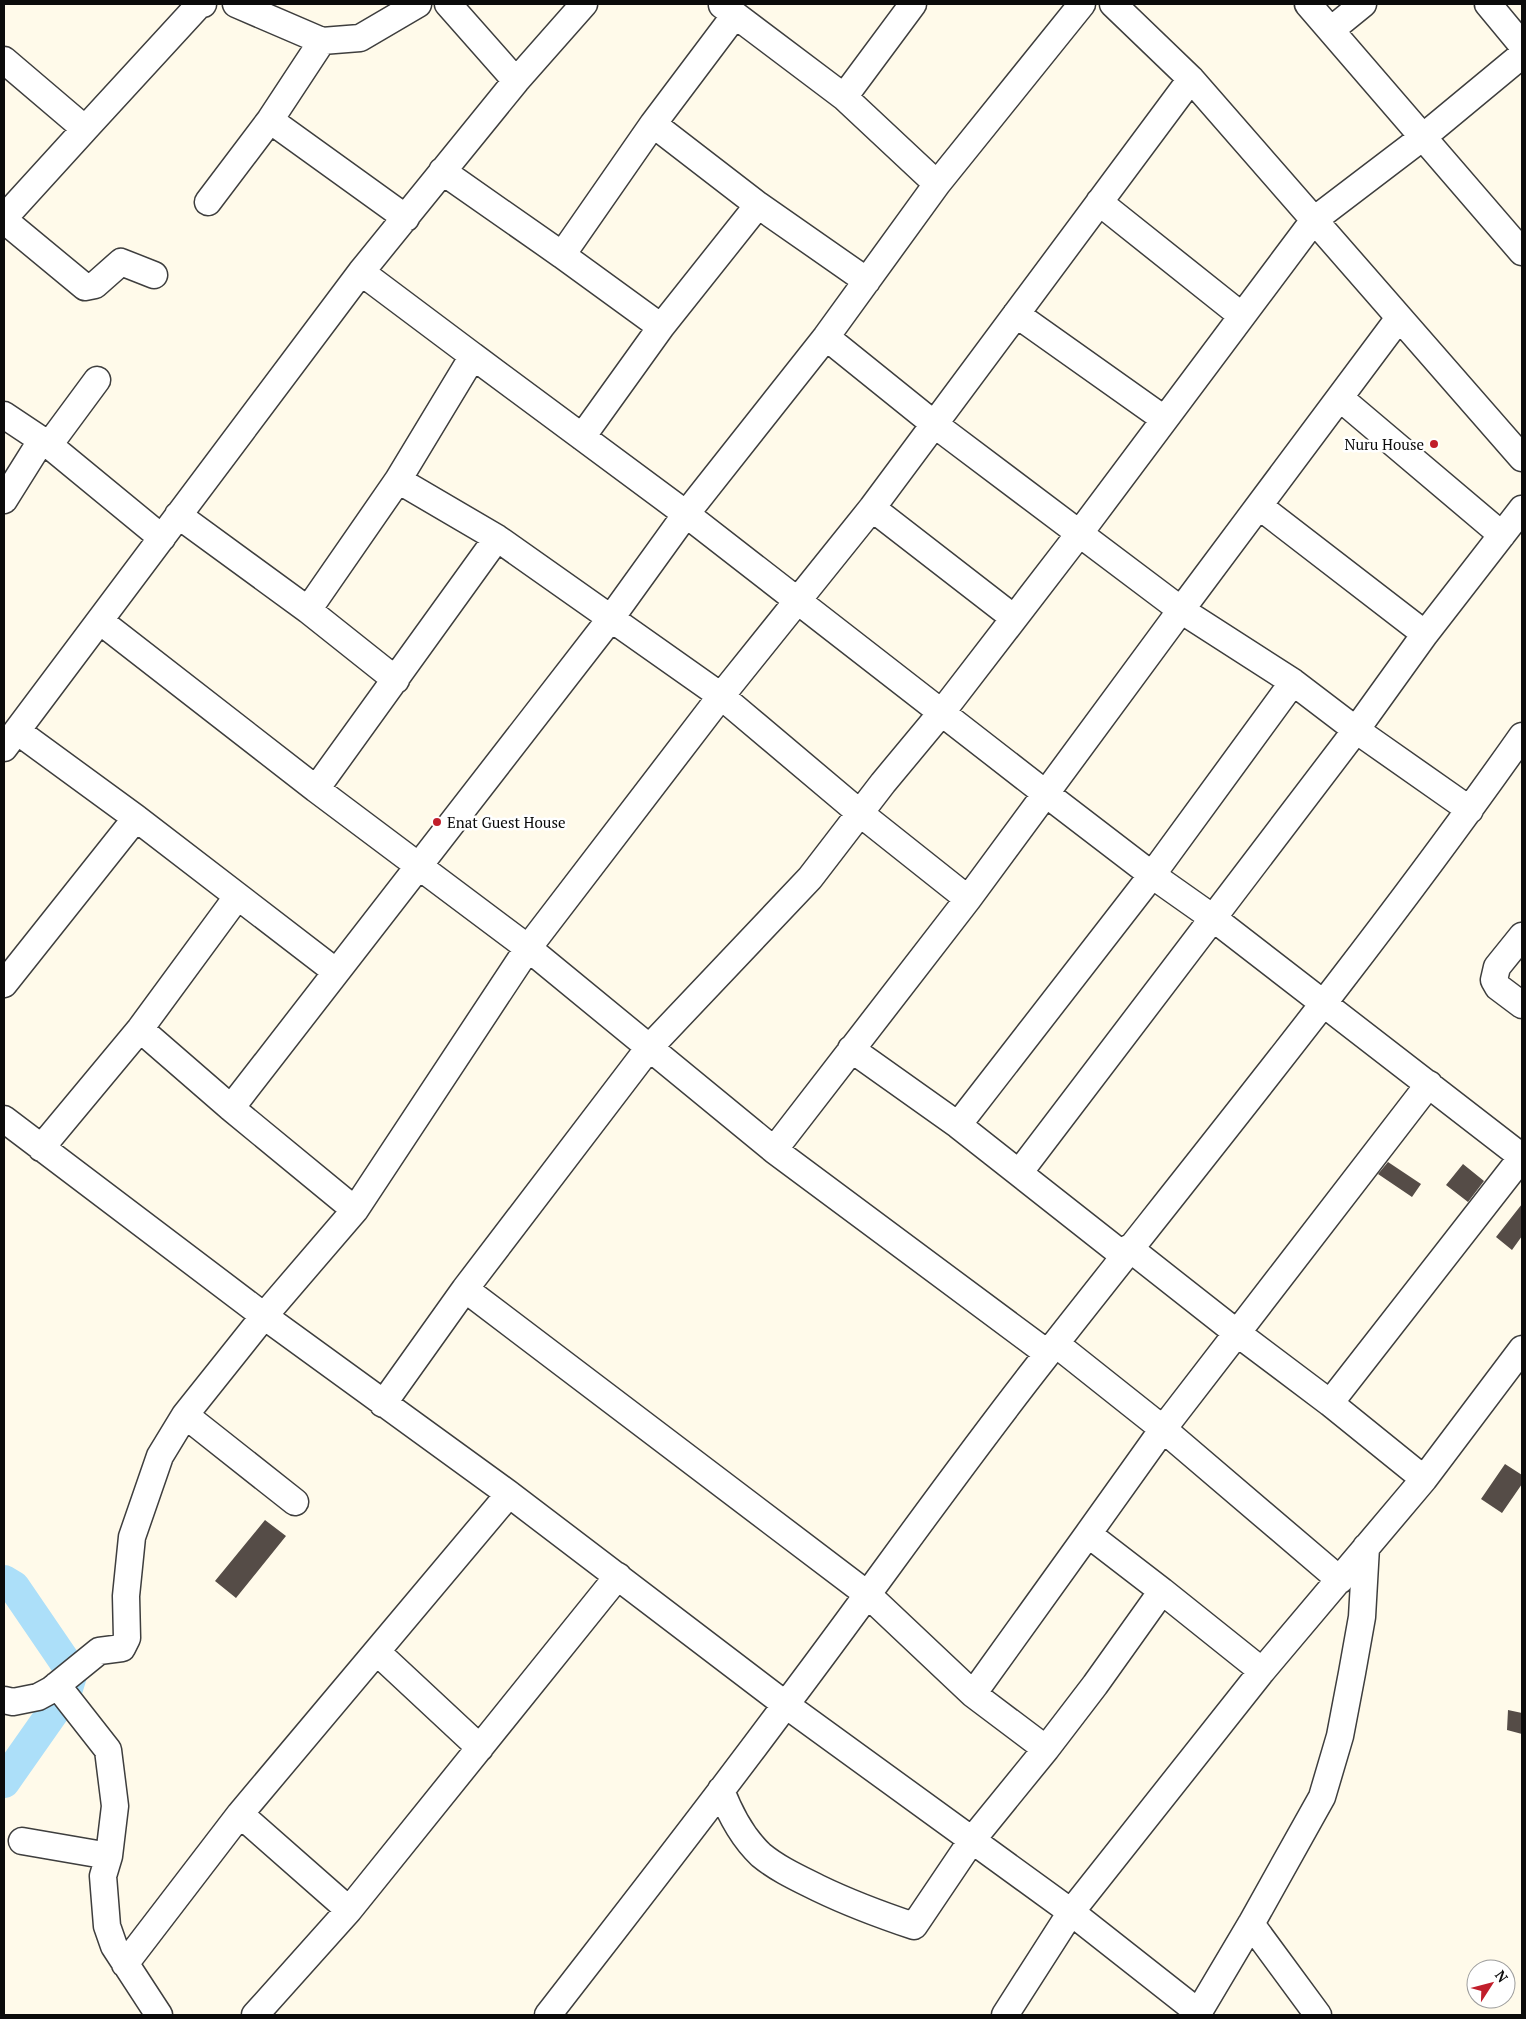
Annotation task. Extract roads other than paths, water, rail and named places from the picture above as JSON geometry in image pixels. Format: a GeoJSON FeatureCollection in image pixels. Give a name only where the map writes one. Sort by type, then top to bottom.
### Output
{"type":"FeatureCollection","features":[{"type":"Feature","properties":{"kind":"street"},"geometry":{"type":"LineString","coordinates":[[154,275],[121,262],[94,286],[85,287],[4,219],[199,5],[204,4]]}},
{"type":"Feature","properties":{"kind":"street"},"geometry":{"type":"LineString","coordinates":[[236,4],[322,41],[360,38],[418,4]]}},
{"type":"Feature","properties":{"kind":"street"},"geometry":{"type":"LineString","coordinates":[[448,4],[516,81]]}},
{"type":"Feature","properties":{"kind":"street"},"geometry":{"type":"LineString","coordinates":[[336,972],[136,818],[10,740],[360,272],[516,81],[584,4]]}},
{"type":"Feature","properties":{"kind":"street"},"geometry":{"type":"LineString","coordinates":[[844,97],[913,4]]}},
{"type":"Feature","properties":{"kind":"street"},"geometry":{"type":"LineString","coordinates":[[231,1108],[611,618],[686,514],[826,337],[937,184],[1082,4]]}},
{"type":"Feature","properties":{"kind":"street"},"geometry":{"type":"LineString","coordinates":[[1113,4],[1191,79],[1522,458]]}},
{"type":"Feature","properties":{"kind":"street"},"geometry":{"type":"LineString","coordinates":[[1308,4],[1522,252]]}},
{"type":"Feature","properties":{"kind":"street"},"geometry":{"type":"LineString","coordinates":[[1330,30],[1363,4]]}},
{"type":"Feature","properties":{"kind":"street"},"geometry":{"type":"LineString","coordinates":[[1488,4],[1522,45]]}},
{"type":"Feature","properties":{"kind":"street"},"geometry":{"type":"LineString","coordinates":[[562,255],[653,124],[728,9],[844,97],[937,184]]}},
{"type":"Feature","properties":{"kind":"street"},"geometry":{"type":"LineString","coordinates":[[208,202],[270,120],[322,41]]}},
{"type":"Feature","properties":{"kind":"street"},"geometry":{"type":"LineString","coordinates":[[384,1404],[465,1290],[648,1049],[810,878],[883,782],[942,712],[1079,534],[1314,220],[1423,137],[1522,55]]}},
{"type":"Feature","properties":{"kind":"street"},"geometry":{"type":"LineString","coordinates":[[4,60],[85,129]]}},
{"type":"Feature","properties":{"kind":"street"},"geometry":{"type":"LineString","coordinates":[[4,1700],[13,1702],[38,1698],[57,1685],[99,1650],[122,1648],[127,1638],[126,1596],[132,1537],[160,1456],[185,1415],[264,1316],[355,1210],[528,948],[721,696],[872,508],[1191,79]]}},
{"type":"Feature","properties":{"kind":"street"},"geometry":{"type":"LineString","coordinates":[[270,120],[406,218]]}},
{"type":"Feature","properties":{"kind":"street"},"geometry":{"type":"LineString","coordinates":[[653,124],[758,205],[867,281]]}},
{"type":"Feature","properties":{"kind":"street"},"geometry":{"type":"LineString","coordinates":[[442,171],[562,255],[661,328]]}},
{"type":"Feature","properties":{"kind":"street"},"geometry":{"type":"LineString","coordinates":[[1099,202],[1242,316]]}},
{"type":"Feature","properties":{"kind":"street"},"geometry":{"type":"LineString","coordinates":[[582,436],[661,328],[758,205]]}},
{"type":"Feature","properties":{"kind":"street"},"geometry":{"type":"LineString","coordinates":[[360,272],[686,514],[1045,793],[1152,875],[1213,918],[1522,1157],[1330,1403]]}},
{"type":"Feature","properties":{"kind":"street"},"geometry":{"type":"LineString","coordinates":[[1016,314],[1164,420]]}},
{"type":"Feature","properties":{"kind":"street"},"geometry":{"type":"LineString","coordinates":[[774,1150],[968,899],[1399,318]]}},
{"type":"Feature","properties":{"kind":"street"},"geometry":{"type":"LineString","coordinates":[[826,337],[934,424],[1181,610],[1293,682],[1356,730],[1470,810]]}},
{"type":"Feature","properties":{"kind":"street"},"geometry":{"type":"LineString","coordinates":[[308,610],[398,480],[473,356]]}},
{"type":"Feature","properties":{"kind":"street"},"geometry":{"type":"LineString","coordinates":[[4,500],[45,443],[97,380]]}},
{"type":"Feature","properties":{"kind":"street"},"geometry":{"type":"LineString","coordinates":[[1340,398],[1502,536]]}},
{"type":"Feature","properties":{"kind":"street"},"geometry":{"type":"LineString","coordinates":[[4,415],[45,443],[162,538]]}},
{"type":"Feature","properties":{"kind":"street"},"geometry":{"type":"LineString","coordinates":[[398,480],[497,538],[721,696],[860,814],[968,899]]}},
{"type":"Feature","properties":{"kind":"street"},"geometry":{"type":"LineString","coordinates":[[1259,506],[1426,634]]}},
{"type":"Feature","properties":{"kind":"street"},"geometry":{"type":"LineString","coordinates":[[872,508],[1014,618]]}},
{"type":"Feature","properties":{"kind":"street"},"geometry":{"type":"LineString","coordinates":[[1019,1173],[1522,509]]}},
{"type":"Feature","properties":{"kind":"street"},"geometry":{"type":"LineString","coordinates":[[178,515],[308,610],[396,680]]}},
{"type":"Feature","properties":{"kind":"street"},"geometry":{"type":"LineString","coordinates":[[316,789],[497,538]]}},
{"type":"Feature","properties":{"kind":"street"},"geometry":{"type":"LineString","coordinates":[[100,622],[316,789],[528,948],[648,1049],[774,1150],[1163,1429],[1340,1580]]}},
{"type":"Feature","properties":{"kind":"street"},"geometry":{"type":"LineString","coordinates":[[958,1125],[1152,875],[1293,682]]}},
{"type":"Feature","properties":{"kind":"street"},"geometry":{"type":"LineString","coordinates":[[548,2015],[786,1705],[867,1594],[1126,1251],[1270,1073],[1323,1004],[1470,810],[1522,736]]}},
{"type":"Feature","properties":{"kind":"street"},"geometry":{"type":"LineString","coordinates":[[4,984],[136,818]]}},
{"type":"Feature","properties":{"kind":"street"},"geometry":{"type":"LineString","coordinates":[[41,1148],[140,1028],[237,897]]}},
{"type":"Feature","properties":{"kind":"street"},"geometry":{"type":"LineString","coordinates":[[1522,936],[1497,968],[1494,980],[1498,988],[1522,1005]]}},
{"type":"Feature","properties":{"kind":"street"},"geometry":{"type":"LineString","coordinates":[[140,1028],[231,1108],[355,1210]]}},
{"type":"Feature","properties":{"kind":"street"},"geometry":{"type":"LineString","coordinates":[[851,1048],[958,1125],[1019,1173],[1237,1333],[1330,1403],[1424,1479]]}},
{"type":"Feature","properties":{"kind":"street"},"geometry":{"type":"LineString","coordinates":[[973,1694],[1163,1429],[1429,1084]]}},
{"type":"Feature","properties":{"kind":"street"},"geometry":{"type":"LineString","coordinates":[[4,1119],[264,1316],[509,1494],[786,1705],[1071,1912],[1197,2014],[1251,1924],[1322,1797],[1340,1736],[1362,1617],[1366,1547]]}},
{"type":"Feature","properties":{"kind":"street"},"geometry":{"type":"LineString","coordinates":[[465,1290],[867,1594],[973,1694],[1046,1749]]}},
{"type":"Feature","properties":{"kind":"street"},"geometry":{"type":"LineString","coordinates":[[1005,2015],[1071,1912],[1262,1672],[1424,1479],[1522,1349]]}},
{"type":"Feature","properties":{"kind":"street"},"geometry":{"type":"LineString","coordinates":[[185,1415],[295,1502]]}},
{"type":"Feature","properties":{"kind":"street"},"geometry":{"type":"LineString","coordinates":[[125,1964],[240,1814],[509,1494]]}},
{"type":"Feature","properties":{"kind":"street"},"geometry":{"type":"LineString","coordinates":[[1088,1534],[1262,1672]]}},
{"type":"Feature","properties":{"kind":"street"},"geometry":{"type":"LineString","coordinates":[[268,2011],[618,1576]]}},
{"type":"Feature","properties":{"kind":"street"},"geometry":{"type":"LineString","coordinates":[[721,1790],[728,1810],[739,1829],[761,1854],[777,1867],[860,1908],[914,1926],[972,1840],[1095,1685],[1162,1591]]}},
{"type":"Feature","properties":{"kind":"street"},"geometry":{"type":"LineString","coordinates":[[376,1652],[480,1748]]}},
{"type":"Feature","properties":{"kind":"street"},"geometry":{"type":"LineString","coordinates":[[57,1685],[108,1750],[115,1806],[109,1856],[103,1876],[107,1926],[114,1946],[159,2015]]}},
{"type":"Feature","properties":{"kind":"street"},"geometry":{"type":"LineString","coordinates":[[240,1814],[349,1910]]}},
{"type":"Feature","properties":{"kind":"street"},"geometry":{"type":"LineString","coordinates":[[22,1841],[109,1856]]}},
{"type":"Feature","properties":{"kind":"street"},"geometry":{"type":"LineString","coordinates":[[1251,1924],[1318,2015]]}},
{"type":"Feature","properties":{"kind":"waterway"},"geometry":{"type":"LineString","coordinates":[[4,1581],[14,1587],[72,1672],[65,1695],[4,1782]]}},
{"type":"Feature","properties":{"kind":"place","name":"Nuru House"},"geometry":{"type":"Point","coordinates":[1434,444]}},
{"type":"Feature","properties":{"kind":"place","name":"Enat Guest House"},"geometry":{"type":"Point","coordinates":[437,822]}}]}
